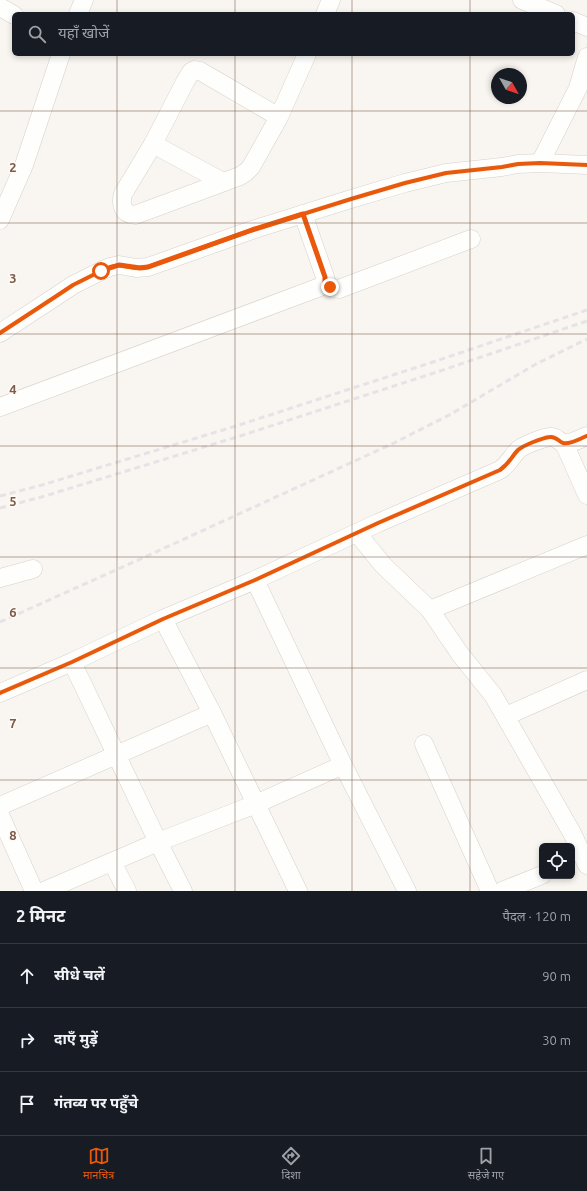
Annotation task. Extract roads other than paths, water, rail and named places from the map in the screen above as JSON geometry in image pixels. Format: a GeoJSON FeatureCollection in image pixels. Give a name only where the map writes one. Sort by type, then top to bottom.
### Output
{"type":"FeatureCollection","features":[{"type":"Feature","properties":{"kind":"street"},"geometry":{"type":"LineString","coordinates":[[79,12],[84,0]]}},
{"type":"Feature","properties":{"kind":"street"},"geometry":{"type":"LineString","coordinates":[[326,12],[331,0]]}},
{"type":"Feature","properties":{"kind":"street"},"geometry":{"type":"LineString","coordinates":[[522,0],[551,12]]}},
{"type":"Feature","properties":{"kind":"street"},"geometry":{"type":"LineString","coordinates":[[0,7],[12,14]]}},
{"type":"Feature","properties":{"kind":"street"},"geometry":{"type":"LineString","coordinates":[[575,22],[587,27]]}},
{"type":"Feature","properties":{"kind":"street"},"geometry":{"type":"LineString","coordinates":[[0,220],[24,165],[60,56]]}},
{"type":"Feature","properties":{"kind":"street"},"geometry":{"type":"LineString","coordinates":[[279,117],[195,69],[191,72],[185,82],[123,194],[121,201],[122,206],[129,214],[136,215],[240,176],[246,172],[251,167],[279,117],[306,56]]}},
{"type":"Feature","properties":{"kind":"street"},"geometry":{"type":"LineString","coordinates":[[540,163],[582,89],[587,57]]}},
{"type":"Feature","properties":{"kind":"street"},"geometry":{"type":"LineString","coordinates":[[152,144],[222,182]]}},
{"type":"Feature","properties":{"kind":"street"},"geometry":{"type":"LineString","coordinates":[[0,333],[73,285],[110,267],[122,265],[136,268],[148,267],[252,230],[405,183],[446,173],[518,164],[540,163],[587,165]]}},
{"type":"Feature","properties":{"kind":"street"},"geometry":{"type":"LineString","coordinates":[[0,407],[320,287],[325,282],[325,277],[303,214]]}},
{"type":"Feature","properties":{"kind":"street"},"geometry":{"type":"LineString","coordinates":[[325,282],[333,288],[339,289],[471,239]]}},
{"type":"Feature","properties":{"kind":"street"},"geometry":{"type":"LineString","coordinates":[[0,693],[72,662],[163,618],[255,580],[500,470],[510,462],[518,450],[552,436],[564,443],[587,495]]}},
{"type":"Feature","properties":{"kind":"street"},"geometry":{"type":"LineString","coordinates":[[564,443],[587,436]]}},
{"type":"Feature","properties":{"kind":"street"},"geometry":{"type":"LineString","coordinates":[[357,533],[383,565],[430,610],[460,654],[493,695],[579,831],[581,862]]}},
{"type":"Feature","properties":{"kind":"street"},"geometry":{"type":"LineString","coordinates":[[430,610],[587,545]]}},
{"type":"Feature","properties":{"kind":"street"},"geometry":{"type":"LineString","coordinates":[[0,578],[33,568]]}},
{"type":"Feature","properties":{"kind":"street"},"geometry":{"type":"LineString","coordinates":[[255,580],[343,765],[407,891]]}},
{"type":"Feature","properties":{"kind":"street"},"geometry":{"type":"LineString","coordinates":[[163,618],[212,713],[298,891]]}},
{"type":"Feature","properties":{"kind":"street"},"geometry":{"type":"LineString","coordinates":[[72,662],[183,891]]}},
{"type":"Feature","properties":{"kind":"street"},"geometry":{"type":"LineString","coordinates":[[506,716],[587,680]]}},
{"type":"Feature","properties":{"kind":"street"},"geometry":{"type":"LineString","coordinates":[[0,806],[117,756],[212,713]]}},
{"type":"Feature","properties":{"kind":"street"},"geometry":{"type":"LineString","coordinates":[[424,744],[490,891]]}},
{"type":"Feature","properties":{"kind":"street"},"geometry":{"type":"LineString","coordinates":[[44,891],[158,842],[256,804],[343,765]]}},
{"type":"Feature","properties":{"kind":"street"},"geometry":{"type":"LineString","coordinates":[[0,815],[34,891]]}},
{"type":"Feature","properties":{"kind":"street"},"geometry":{"type":"LineString","coordinates":[[112,862],[127,891]]}},
{"type":"Feature","properties":{"kind":"street"},"geometry":{"type":"LineString","coordinates":[[502,891],[539,876]]}},
{"type":"Feature","properties":{"kind":"railway"},"geometry":{"type":"LineString","coordinates":[[0,496],[42,485],[236,426],[587,310]]}},
{"type":"Feature","properties":{"kind":"railway"},"geometry":{"type":"LineString","coordinates":[[0,508],[45,496],[240,436],[437,372],[587,321]]}},
{"type":"Feature","properties":{"kind":"railway"},"geometry":{"type":"LineString","coordinates":[[0,622],[394,443],[451,414],[536,364],[587,339]]}}]}
